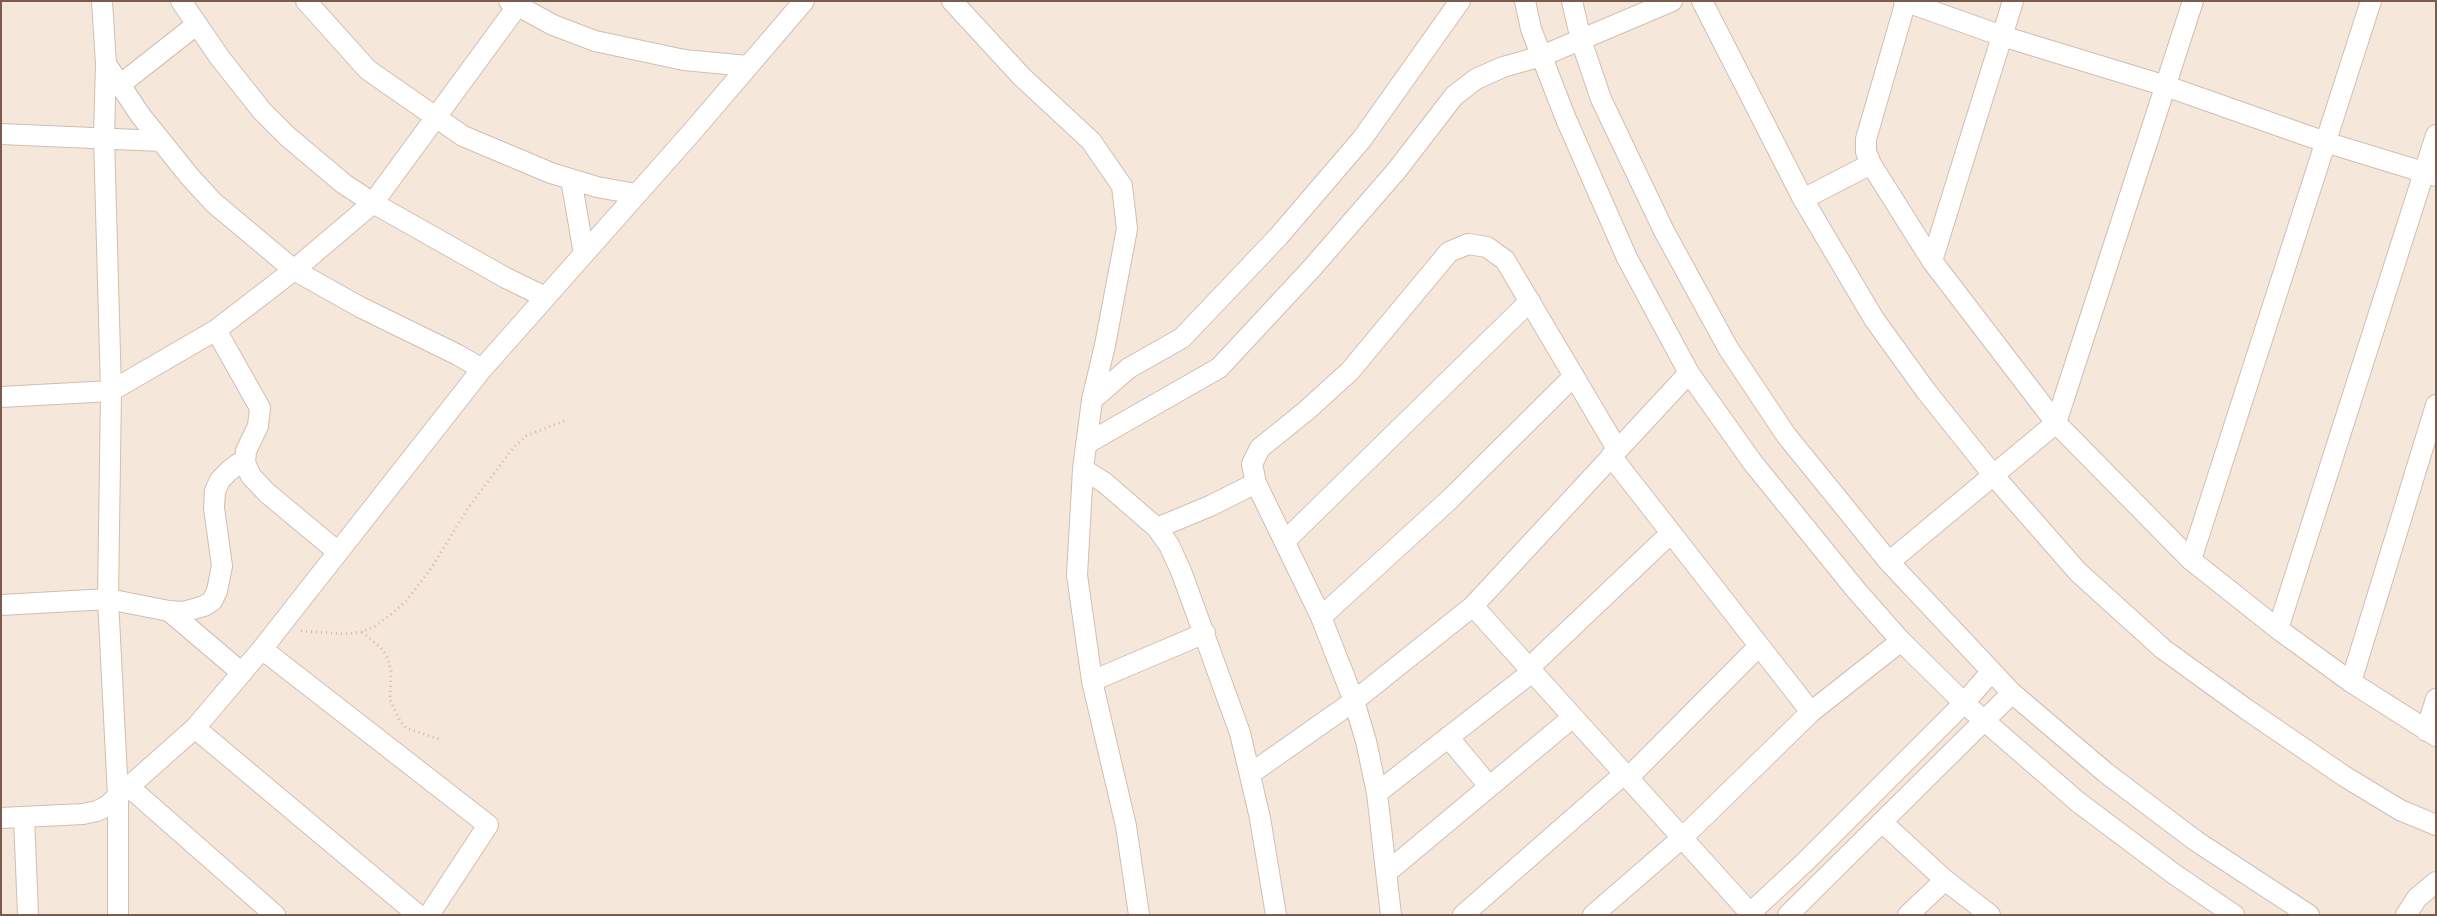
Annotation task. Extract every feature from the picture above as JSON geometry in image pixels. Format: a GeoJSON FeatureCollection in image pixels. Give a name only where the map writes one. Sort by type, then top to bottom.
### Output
{"type":"FeatureCollection","features":[{"type":"Feature","properties":{"kind":"street"},"geometry":{"type":"LineString","coordinates":[[102,1],[106,64],[104,137],[111,391],[108,600],[123,791],[118,915]]}},
{"type":"Feature","properties":{"kind":"street"},"geometry":{"type":"LineString","coordinates":[[181,1],[196,25],[262,110],[287,136],[344,184],[373,203],[506,278],[546,297]]}},
{"type":"Feature","properties":{"kind":"street"},"geometry":{"type":"LineString","coordinates":[[306,1],[368,70],[464,136],[542,169],[597,188],[636,194]]}},
{"type":"Feature","properties":{"kind":"street"},"geometry":{"type":"LineString","coordinates":[[1,818],[83,814],[107,806],[194,728],[262,649],[482,369],[804,1]]}},
{"type":"Feature","properties":{"kind":"street"},"geometry":{"type":"LineString","coordinates":[[952,1],[1022,77],[1091,141],[1122,186],[1127,229],[1105,345],[1092,400],[1083,469],[1077,575],[1092,682],[1126,826],[1139,915]]}},
{"type":"Feature","properties":{"kind":"street"},"geometry":{"type":"LineString","coordinates":[[1092,400],[1129,368],[1182,338],[1278,237],[1362,139],[1460,1]]}},
{"type":"Feature","properties":{"kind":"street"},"geometry":{"type":"LineString","coordinates":[[1525,1],[1542,56],[1566,120],[1627,258],[1690,373],[1759,470],[1856,590],[1901,641],[1984,722],[2078,802],[2174,874],[2234,915]]}},
{"type":"Feature","properties":{"kind":"street"},"geometry":{"type":"LineString","coordinates":[[1572,1],[1581,40],[1601,100],[1664,231],[1728,348],[1786,435],[1889,562],[2012,693],[2106,773],[2196,841],[2309,915]]}},
{"type":"Feature","properties":{"kind":"street"},"geometry":{"type":"LineString","coordinates":[[1086,444],[1219,368],[1312,268],[1379,191],[1454,96],[1476,79],[1502,67],[1542,56],[1672,1]]}},
{"type":"Feature","properties":{"kind":"street"},"geometry":{"type":"LineString","coordinates":[[1702,1],[1803,198],[1874,319],[1926,391],[1994,476],[2078,572],[2163,649],[2344,776],[2400,810],[2436,825]]}},
{"type":"Feature","properties":{"kind":"street"},"geometry":{"type":"LineString","coordinates":[[2430,174],[2325,142],[2166,86],[2002,36],[1905,1],[1866,140],[1866,152],[1870,164],[1932,261],[2056,424],[2191,560],[2278,629],[2351,682],[2431,733],[2436,699]]}},
{"type":"Feature","properties":{"kind":"street"},"geometry":{"type":"LineString","coordinates":[[1932,261],[2013,1]]}},
{"type":"Feature","properties":{"kind":"street"},"geometry":{"type":"LineString","coordinates":[[1889,562],[2056,424],[2193,1]]}},
{"type":"Feature","properties":{"kind":"street"},"geometry":{"type":"LineString","coordinates":[[2191,560],[2371,1]]}},
{"type":"Feature","properties":{"kind":"street"},"geometry":{"type":"LineString","coordinates":[[1,397],[111,391],[216,330],[294,270],[373,203],[436,118],[516,3],[553,25],[595,41],[684,60],[748,66]]}},
{"type":"Feature","properties":{"kind":"street"},"geometry":{"type":"LineString","coordinates":[[122,84],[196,25]]}},
{"type":"Feature","properties":{"kind":"street"},"geometry":{"type":"LineString","coordinates":[[106,64],[161,141],[214,203],[294,270],[360,307],[458,355],[482,369]]}},
{"type":"Feature","properties":{"kind":"street"},"geometry":{"type":"LineString","coordinates":[[1,134],[104,137],[161,141]]}},
{"type":"Feature","properties":{"kind":"street"},"geometry":{"type":"LineString","coordinates":[[2278,629],[2430,174],[2436,135]]}},
{"type":"Feature","properties":{"kind":"street"},"geometry":{"type":"LineString","coordinates":[[1803,198],[1870,164]]}},
{"type":"Feature","properties":{"kind":"street"},"geometry":{"type":"LineString","coordinates":[[571,178],[584,254]]}},
{"type":"Feature","properties":{"kind":"street"},"geometry":{"type":"LineString","coordinates":[[1391,915],[1377,793],[1366,741],[1354,700],[1321,617],[1256,483],[1252,464],[1260,448],[1306,411],[1350,371],[1450,252],[1468,244],[1479,244],[1495,251],[1506,260],[1574,376],[1614,453],[1671,533],[1811,712]]}},
{"type":"Feature","properties":{"kind":"street"},"geometry":{"type":"LineString","coordinates":[[1285,541],[1530,301]]}},
{"type":"Feature","properties":{"kind":"street"},"geometry":{"type":"LineString","coordinates":[[216,330],[260,408],[258,426],[246,452],[245,463],[250,476],[267,493],[338,552]]}},
{"type":"Feature","properties":{"kind":"street"},"geometry":{"type":"LineString","coordinates":[[1250,774],[1354,700],[1473,606],[1690,373]]}},
{"type":"Feature","properties":{"kind":"street"},"geometry":{"type":"LineString","coordinates":[[1321,617],[1449,500],[1574,376]]}},
{"type":"Feature","properties":{"kind":"street"},"geometry":{"type":"LineString","coordinates":[[2351,682],[2436,405]]}},
{"type":"Feature","properties":{"kind":"street"},"geometry":{"type":"LineString","coordinates":[[1,605],[108,600],[168,611],[191,610],[212,601],[217,591],[222,566],[214,508],[215,491],[220,480],[229,470],[238,464],[245,463]]}},
{"type":"Feature","properties":{"kind":"street"},"geometry":{"type":"LineString","coordinates":[[1083,469],[1105,483],[1157,528],[1169,546],[1180,571],[1205,633],[1240,733],[1260,818],[1276,915]]}},
{"type":"Feature","properties":{"kind":"street"},"geometry":{"type":"LineString","coordinates":[[1157,528],[1210,506],[1256,483]]}},
{"type":"Feature","properties":{"kind":"street"},"geometry":{"type":"LineString","coordinates":[[1377,793],[1530,670],[1671,533]]}},
{"type":"Feature","properties":{"kind":"street"},"geometry":{"type":"LineString","coordinates":[[1473,606],[1749,914],[1805,862],[1964,703],[1991,672]]}},
{"type":"Feature","properties":{"kind":"street"},"geometry":{"type":"LineString","coordinates":[[168,611],[242,673]]}},
{"type":"Feature","properties":{"kind":"street"},"geometry":{"type":"LineString","coordinates":[[1092,682],[1205,633]]}},
{"type":"Feature","properties":{"kind":"street"},"geometry":{"type":"LineString","coordinates":[[1593,915],[1682,838],[1811,712],[1901,641]]}},
{"type":"Feature","properties":{"kind":"street"},"geometry":{"type":"LineString","coordinates":[[1464,915],[1626,776],[1759,646]]}},
{"type":"Feature","properties":{"kind":"street"},"geometry":{"type":"LineString","coordinates":[[262,649],[488,825],[429,915]]}},
{"type":"Feature","properties":{"kind":"street"},"geometry":{"type":"LineString","coordinates":[[1788,915],[2012,693]]}},
{"type":"Feature","properties":{"kind":"street"},"geometry":{"type":"LineString","coordinates":[[1386,873],[1573,717]]}},
{"type":"Feature","properties":{"kind":"street"},"geometry":{"type":"LineString","coordinates":[[194,728],[418,915]]}},
{"type":"Feature","properties":{"kind":"street"},"geometry":{"type":"LineString","coordinates":[[1448,737],[1489,786]]}},
{"type":"Feature","properties":{"kind":"street"},"geometry":{"type":"LineString","coordinates":[[123,791],[275,915]]}},
{"type":"Feature","properties":{"kind":"street"},"geometry":{"type":"LineString","coordinates":[[24,817],[28,915]]}},
{"type":"Feature","properties":{"kind":"street"},"geometry":{"type":"LineString","coordinates":[[1883,822],[1945,880],[1990,915]]}},
{"type":"Feature","properties":{"kind":"street"},"geometry":{"type":"LineString","coordinates":[[1908,915],[1945,880]]}},
{"type":"Feature","properties":{"kind":"street"},"geometry":{"type":"LineString","coordinates":[[2406,915],[2417,898],[2436,882]]}},
{"type":"Feature","properties":{"kind":"path"},"geometry":{"type":"LineString","coordinates":[[278,629],[344,634],[361,632],[374,627],[406,601],[449,543],[484,485],[513,448],[526,436],[564,421]]}},
{"type":"Feature","properties":{"kind":"path"},"geometry":{"type":"LineString","coordinates":[[361,632],[381,648],[388,659],[391,671],[390,700],[400,720],[406,728],[442,740]]}},
{"type":"Feature","properties":{"kind":"shaded area"},"geometry":{"type":"Polygon","coordinates":[[[1,1],[2436,1],[2436,915],[1,915],[1,1]]]}}]}
